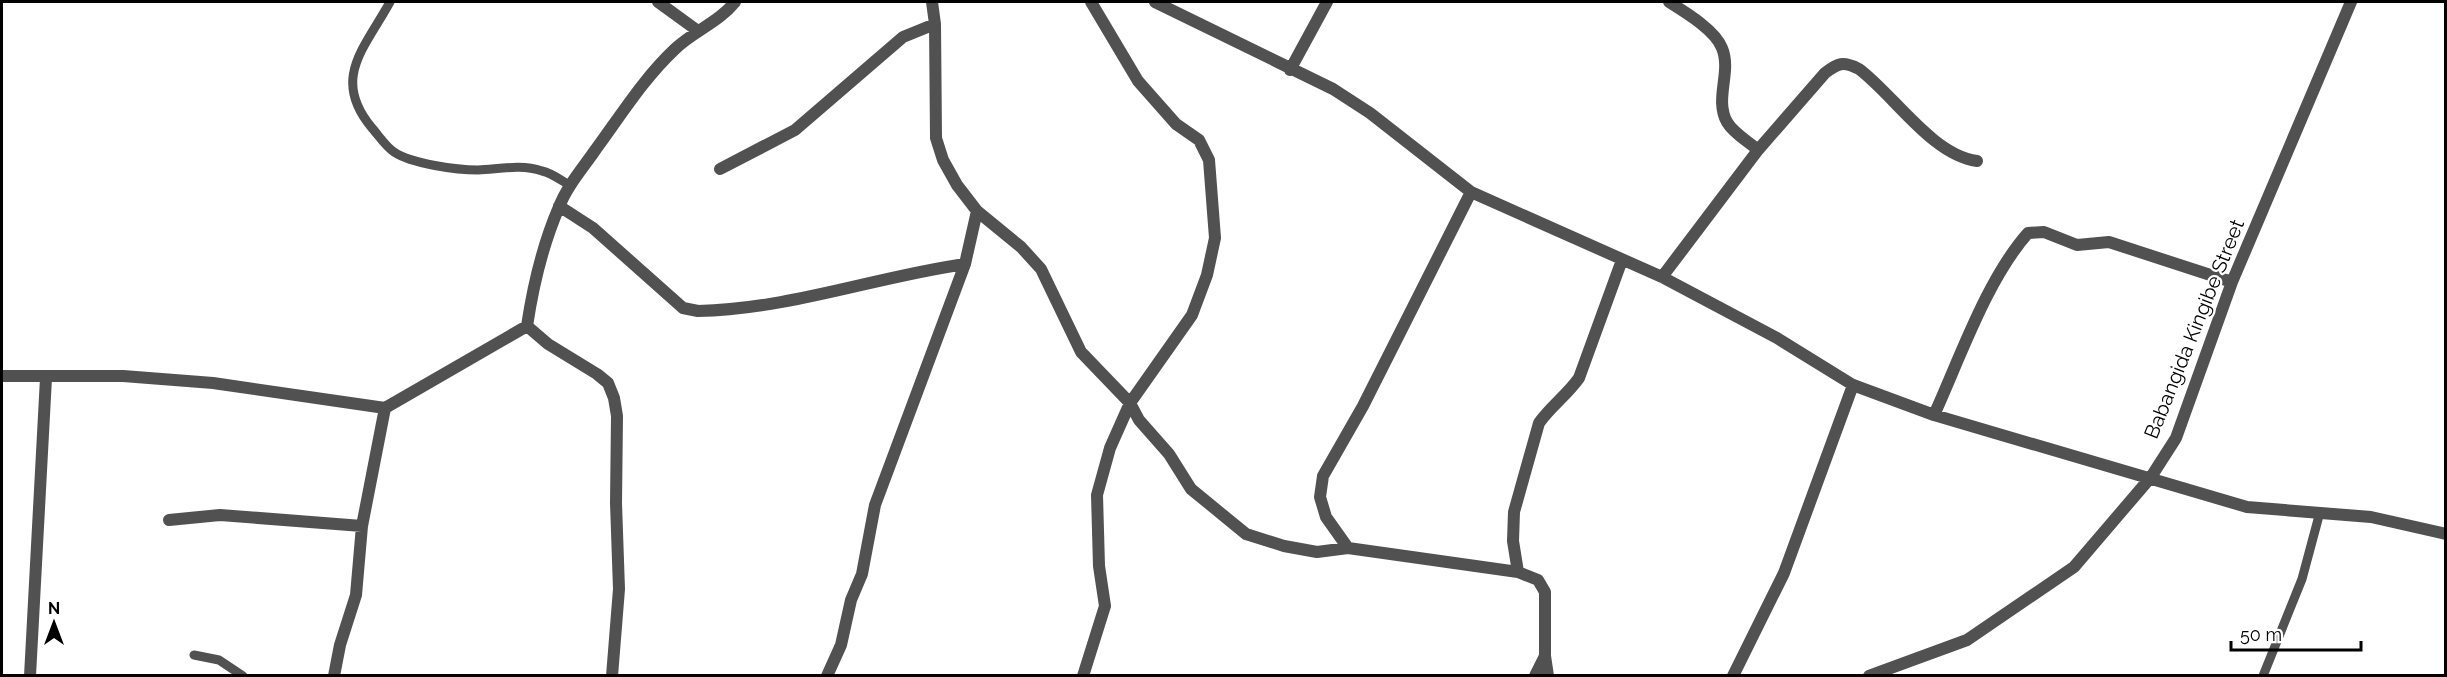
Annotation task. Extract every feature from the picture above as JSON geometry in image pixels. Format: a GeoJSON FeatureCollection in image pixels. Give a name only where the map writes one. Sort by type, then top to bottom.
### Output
{"type":"FeatureCollection","features":[{"type":"Feature","properties":{"kind":"street"},"geometry":{"type":"LineString","coordinates":[[658,2],[698,31]]}},
{"type":"Feature","properties":{"kind":"street"},"geometry":{"type":"LineString","coordinates":[[527,326],[533,287],[559,206],[571,186],[642,85],[676,48],[698,31],[723,18],[735,2]]}},
{"type":"Feature","properties":{"kind":"street"},"geometry":{"type":"LineString","coordinates":[[932,2],[935,24],[936,138],[943,160],[957,185],[977,211],[1021,247],[1041,269],[1081,352],[1130,403],[1139,420],[1170,454],[1191,489],[1246,534],[1284,546],[1317,552],[1348,548],[1518,572],[1538,580],[1545,592],[1545,656],[1548,675]]}},
{"type":"Feature","properties":{"kind":"street"},"geometry":{"type":"LineString","coordinates":[[1083,675],[1105,606],[1099,566],[1097,495],[1110,448],[1130,403],[1192,315],[1207,275],[1215,238],[1209,160],[1199,140],[1176,124],[1138,81],[1090,2]]}},
{"type":"Feature","properties":{"kind":"street"},"geometry":{"type":"LineString","coordinates":[[1155,2],[1290,70],[1333,89],[1370,113],[1471,192],[1662,277],[1777,338],[1853,385],[1934,415],[2247,507],[2371,517],[2445,534]]}},
{"type":"Feature","properties":{"kind":"street"},"geometry":{"type":"LineString","coordinates":[[1290,70],[1327,2]]}},
{"type":"Feature","properties":{"kind":"street"},"geometry":{"type":"LineString","coordinates":[[1669,2],[1711,33],[1722,46],[1725,65],[1723,111],[1727,124],[1758,150]]}},
{"type":"Feature","properties":{"kind":"street","name":"Babangida Kingibe Street"},"geometry":{"type":"LineString","coordinates":[[1869,675],[1966,640],[2074,567],[2151,477],[2176,438],[2232,282],[2351,2]]}},
{"type":"Feature","properties":{"kind":"street"},"geometry":{"type":"LineString","coordinates":[[720,169],[795,130],[903,37],[935,24]]}},
{"type":"Feature","properties":{"kind":"street"},"geometry":{"type":"LineString","coordinates":[[1662,277],[1758,150],[1825,73],[1843,62],[1865,74],[1951,152],[1961,159],[1977,161]]}},
{"type":"Feature","properties":{"kind":"street"},"geometry":{"type":"LineString","coordinates":[[1348,548],[1326,517],[1320,497],[1323,476],[1363,406],[1471,192]]}},
{"type":"Feature","properties":{"kind":"street"},"geometry":{"type":"LineString","coordinates":[[559,206],[594,228],[683,308],[698,311],[800,300],[872,280],[964,264]]}},
{"type":"Feature","properties":{"kind":"street"},"geometry":{"type":"LineString","coordinates":[[827,675],[841,645],[851,600],[862,573],[875,505],[964,264],[977,211]]}},
{"type":"Feature","properties":{"kind":"street"},"geometry":{"type":"LineString","coordinates":[[1934,415],[1991,291],[2013,250],[2028,233],[2044,232],[2077,245],[2109,242],[2232,282]]}},
{"type":"Feature","properties":{"kind":"street"},"geometry":{"type":"LineString","coordinates":[[1518,572],[1513,541],[1514,512],[1539,423],[1548,411],[1567,395],[1579,378],[1622,260]]}},
{"type":"Feature","properties":{"kind":"street"},"geometry":{"type":"LineString","coordinates":[[2,376],[46,378],[123,376],[213,383],[385,408],[527,326]]}},
{"type":"Feature","properties":{"kind":"street"},"geometry":{"type":"LineString","coordinates":[[527,326],[548,344],[608,383],[614,398],[617,416],[616,503],[619,589],[612,675]]}},
{"type":"Feature","properties":{"kind":"street"},"geometry":{"type":"LineString","coordinates":[[30,675],[46,378]]}},
{"type":"Feature","properties":{"kind":"street"},"geometry":{"type":"LineString","coordinates":[[1733,675],[1784,573],[1853,385]]}},
{"type":"Feature","properties":{"kind":"street"},"geometry":{"type":"LineString","coordinates":[[334,675],[340,645],[356,595],[362,526],[385,408]]}},
{"type":"Feature","properties":{"kind":"street"},"geometry":{"type":"LineString","coordinates":[[169,520],[220,515],[362,526]]}},
{"type":"Feature","properties":{"kind":"street"},"geometry":{"type":"LineString","coordinates":[[1535,675],[1545,656]]}},
{"type":"Feature","properties":{"kind":"lane"},"geometry":{"type":"LineString","coordinates":[[390,2],[361,54],[350,86],[353,99],[366,120],[392,151],[411,161],[476,170],[508,166],[543,171],[571,186]]}},
{"type":"Feature","properties":{"kind":"lane"},"geometry":{"type":"LineString","coordinates":[[2263,675],[2302,579],[2320,512]]}},
{"type":"Feature","properties":{"kind":"lane"},"geometry":{"type":"LineString","coordinates":[[194,655],[219,660],[243,675]]}}]}
